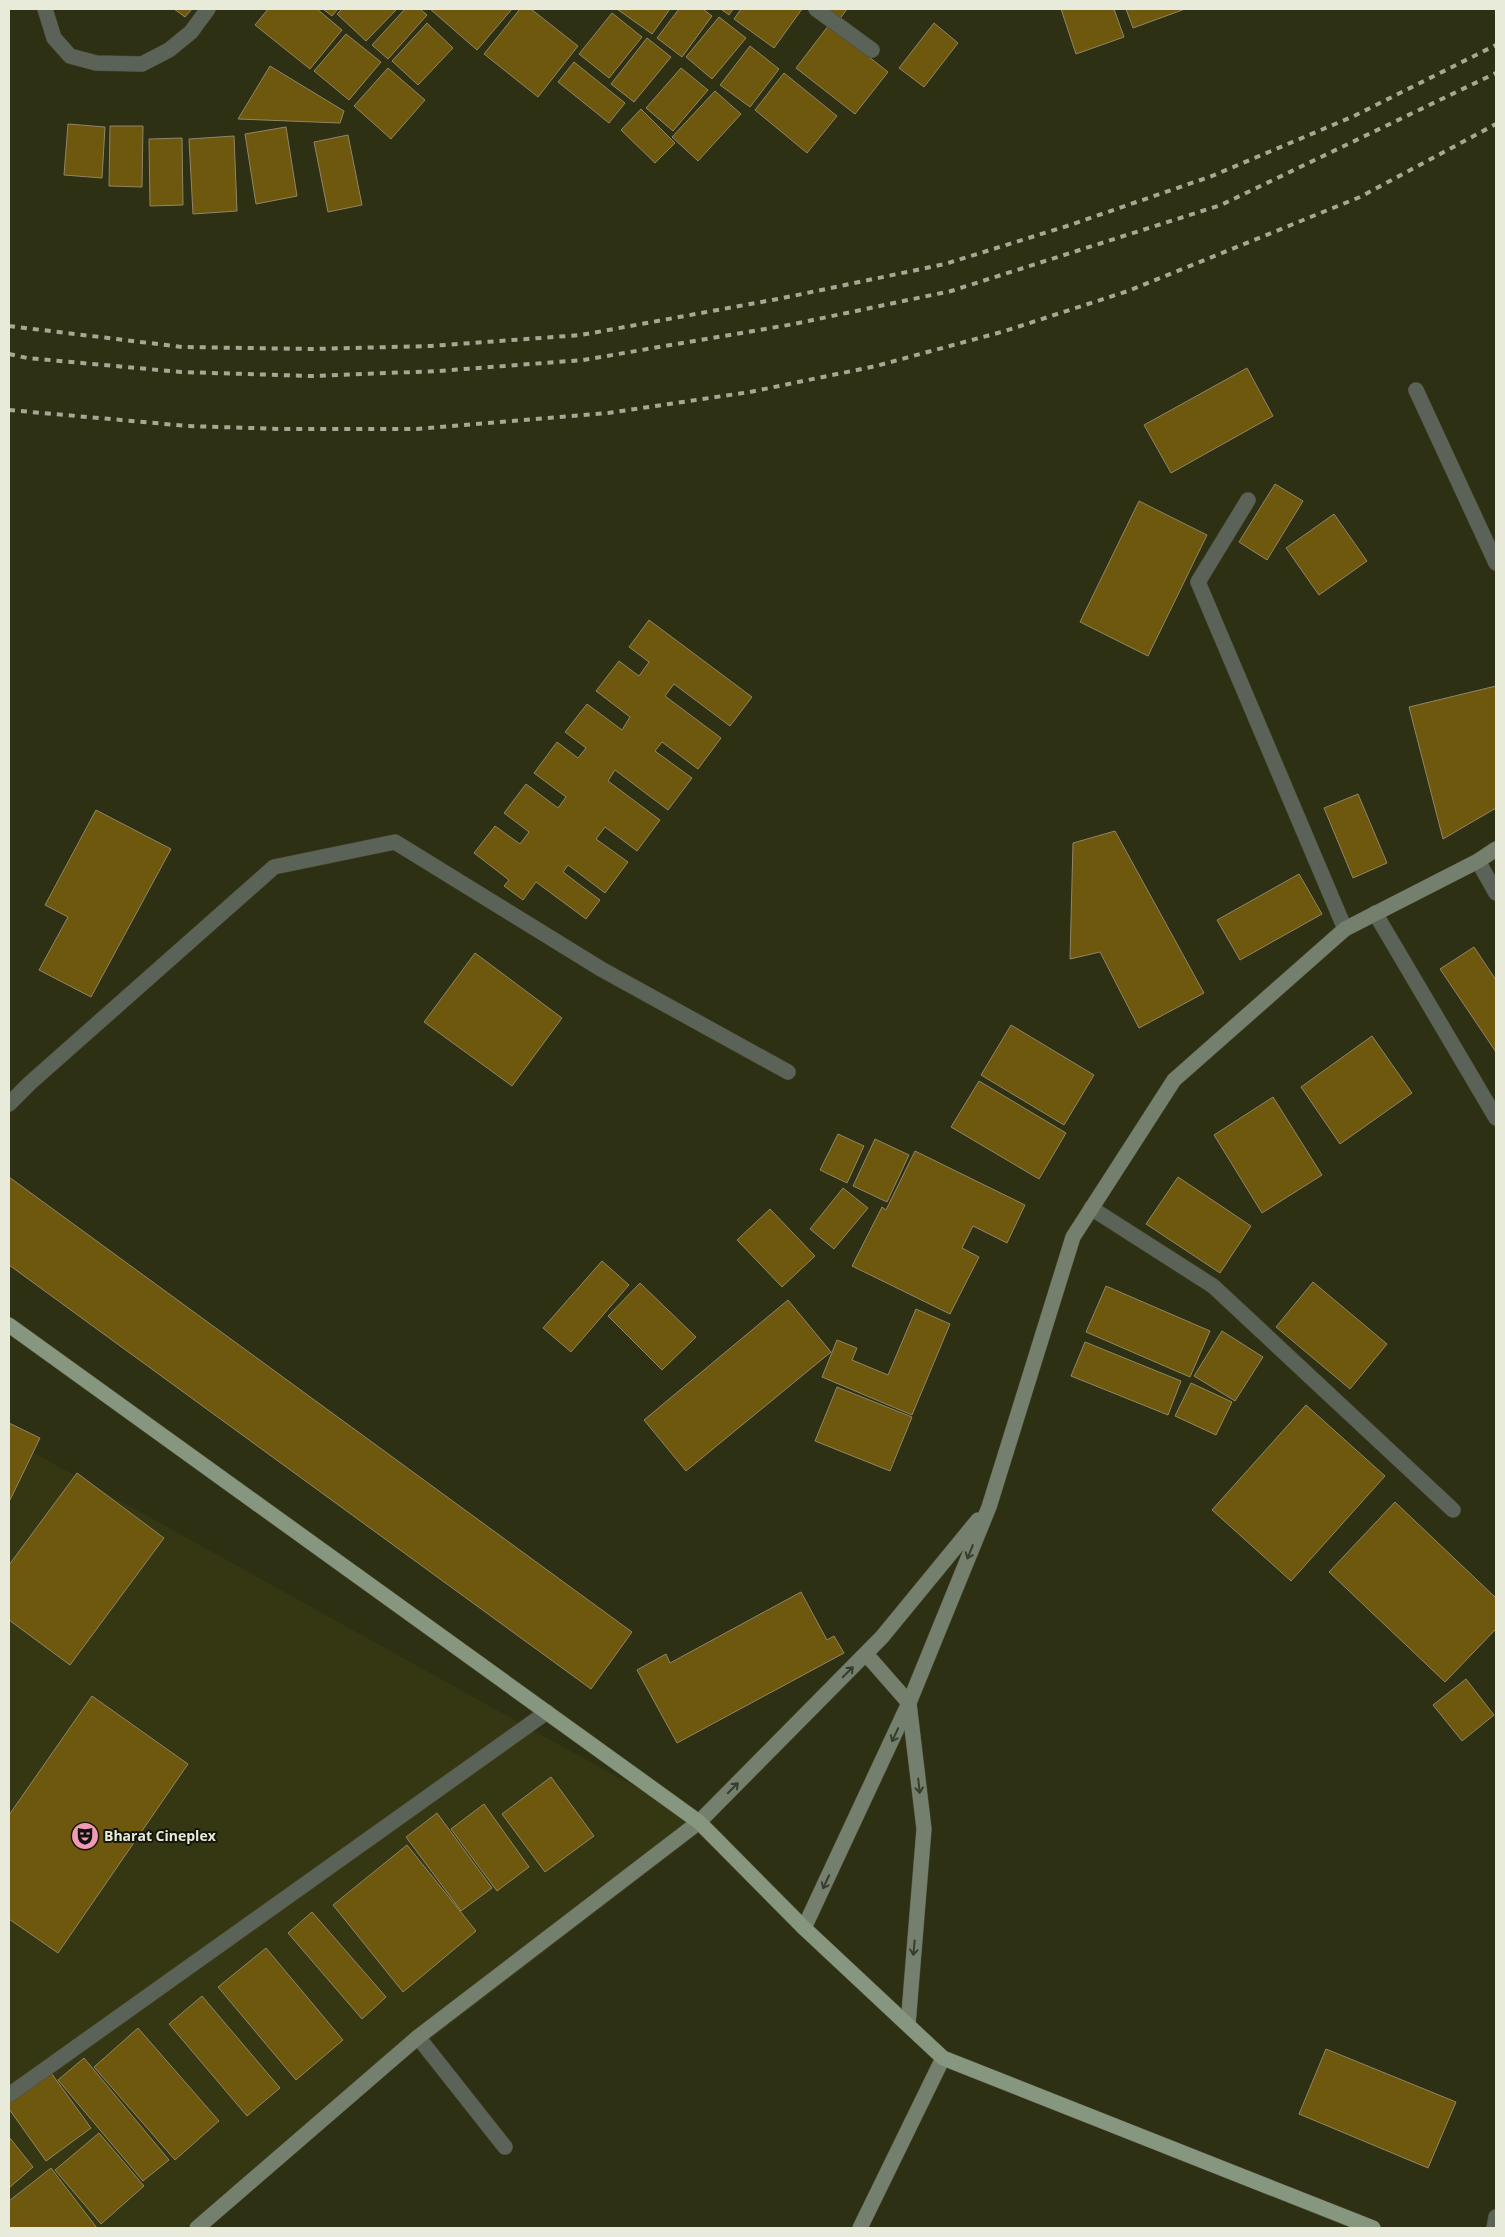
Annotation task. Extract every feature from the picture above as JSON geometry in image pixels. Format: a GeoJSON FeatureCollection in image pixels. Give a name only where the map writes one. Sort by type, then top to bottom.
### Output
{"type":"FeatureCollection","features":[{"type":"Feature","properties":{"kind":"main road"},"geometry":{"type":"LineString","coordinates":[[9,1325],[699,1822],[804,1928],[944,2058],[1372,2228]]}},
{"type":"Feature","properties":{"kind":"street"},"geometry":{"type":"LineString","coordinates":[[45,9],[54,38],[70,56],[96,63],[142,64],[170,50],[191,32],[208,9]]}},
{"type":"Feature","properties":{"kind":"street"},"geometry":{"type":"LineString","coordinates":[[816,9],[872,50]]}},
{"type":"Feature","properties":{"kind":"street"},"geometry":{"type":"LineString","coordinates":[[1416,390],[1496,563]]}},
{"type":"Feature","properties":{"kind":"street"},"geometry":{"type":"LineString","coordinates":[[1248,500],[1198,582],[1345,929]]}},
{"type":"Feature","properties":{"kind":"street"},"geometry":{"type":"LineString","coordinates":[[9,1104],[30,1083],[274,867],[395,842],[601,969],[788,1072]]}},
{"type":"Feature","properties":{"kind":"street"},"geometry":{"type":"LineString","coordinates":[[804,1928],[910,1703],[989,1507],[1073,1237],[1174,1080],[1345,929],[1478,861],[1496,849]]}},
{"type":"Feature","properties":{"kind":"street"},"geometry":{"type":"LineString","coordinates":[[1478,861],[1496,893]]}},
{"type":"Feature","properties":{"kind":"street"},"geometry":{"type":"LineString","coordinates":[[1375,913],[1496,1118]]}},
{"type":"Feature","properties":{"kind":"street"},"geometry":{"type":"LineString","coordinates":[[1092,1208],[1214,1286],[1453,1510]]}},
{"type":"Feature","properties":{"kind":"street"},"geometry":{"type":"LineString","coordinates":[[196,2228],[418,2037],[699,1822],[882,1637],[989,1507]]}},
{"type":"Feature","properties":{"kind":"street"},"geometry":{"type":"LineString","coordinates":[[866,1654],[910,1703],[924,1829],[908,2025]]}},
{"type":"Feature","properties":{"kind":"street"},"geometry":{"type":"LineString","coordinates":[[9,2095],[547,1712]]}},
{"type":"Feature","properties":{"kind":"street"},"geometry":{"type":"LineString","coordinates":[[418,2037],[505,2147]]}},
{"type":"Feature","properties":{"kind":"street"},"geometry":{"type":"LineString","coordinates":[[860,2228],[944,2058]]}},
{"type":"Feature","properties":{"kind":"street"},"geometry":{"type":"LineString","coordinates":[[1494,2228],[1496,2217]]}},
{"type":"Feature","properties":{"kind":"shaded area"},"geometry":{"type":"Polygon","coordinates":[[[9,1439],[707,1827],[185,2228],[9,2228],[9,1439]]]}},
{"type":"Feature","properties":{"kind":"building"},"geometry":{"type":"Polygon","coordinates":[[[174,9],[192,9],[185,17],[174,9]]]}},
{"type":"Feature","properties":{"kind":"building"},"geometry":{"type":"Polygon","coordinates":[[[268,9],[317,9],[342,30],[310,69],[255,25],[268,9]]]}},
{"type":"Feature","properties":{"kind":"building"},"geometry":{"type":"Polygon","coordinates":[[[323,9],[338,9],[332,16],[323,9]]]}},
{"type":"Feature","properties":{"kind":"building"},"geometry":{"type":"Polygon","coordinates":[[[342,9],[397,9],[366,41],[337,14],[342,9]]]}},
{"type":"Feature","properties":{"kind":"building"},"geometry":{"type":"Polygon","coordinates":[[[405,9],[420,9],[427,15],[388,59],[372,45],[405,9]]]}},
{"type":"Feature","properties":{"kind":"building"},"geometry":{"type":"Polygon","coordinates":[[[430,9],[512,9],[477,50],[430,9]]]}},
{"type":"Feature","properties":{"kind":"building"},"geometry":{"type":"Polygon","coordinates":[[[520,9],[531,9],[578,46],[538,97],[484,54],[520,9]]]}},
{"type":"Feature","properties":{"kind":"building"},"geometry":{"type":"Polygon","coordinates":[[[617,9],[670,9],[652,34],[617,9]]]}},
{"type":"Feature","properties":{"kind":"building"},"geometry":{"type":"Polygon","coordinates":[[[679,9],[703,9],[712,16],[682,57],[657,38],[679,9]]]}},
{"type":"Feature","properties":{"kind":"building"},"geometry":{"type":"Polygon","coordinates":[[[721,9],[733,9],[729,15],[721,9]]]}},
{"type":"Feature","properties":{"kind":"building"},"geometry":{"type":"Polygon","coordinates":[[[741,9],[802,9],[774,48],[734,19],[741,9]]]}},
{"type":"Feature","properties":{"kind":"building"},"geometry":{"type":"Polygon","coordinates":[[[824,9],[847,9],[839,20],[824,9]]]}},
{"type":"Feature","properties":{"kind":"building"},"geometry":{"type":"Polygon","coordinates":[[[1061,9],[1114,9],[1124,37],[1076,54],[1061,9]]]}},
{"type":"Feature","properties":{"kind":"building"},"geometry":{"type":"Polygon","coordinates":[[[1126,9],[1185,9],[1133,28],[1126,9]]]}},
{"type":"Feature","properties":{"kind":"building"},"geometry":{"type":"Polygon","coordinates":[[[612,13],[642,37],[609,78],[579,54],[612,13]]]}},
{"type":"Feature","properties":{"kind":"building"},"geometry":{"type":"Polygon","coordinates":[[[719,17],[746,38],[712,79],[686,57],[719,17]]]}},
{"type":"Feature","properties":{"kind":"building"},"geometry":{"type":"Polygon","coordinates":[[[427,23],[453,48],[418,85],[392,61],[427,23]]]}},
{"type":"Feature","properties":{"kind":"building"},"geometry":{"type":"Polygon","coordinates":[[[934,23],[958,43],[924,87],[899,68],[934,23]]]}},
{"type":"Feature","properties":{"kind":"building"},"geometry":{"type":"Polygon","coordinates":[[[829,25],[888,72],[855,114],[796,68],[829,25]]]}},
{"type":"Feature","properties":{"kind":"building"},"geometry":{"type":"Polygon","coordinates":[[[346,34],[381,62],[349,100],[314,71],[346,34]]]}},
{"type":"Feature","properties":{"kind":"building"},"geometry":{"type":"Polygon","coordinates":[[[647,38],[671,57],[634,102],[611,84],[647,38]]]}},
{"type":"Feature","properties":{"kind":"building"},"geometry":{"type":"Polygon","coordinates":[[[750,46],[779,69],[750,107],[720,85],[750,46]]]}},
{"type":"Feature","properties":{"kind":"building"},"geometry":{"type":"Polygon","coordinates":[[[574,62],[625,103],[609,123],[558,82],[574,62]]]}},
{"type":"Feature","properties":{"kind":"building"},"geometry":{"type":"Polygon","coordinates":[[[270,66],[344,111],[340,123],[238,119],[270,66]]]}},
{"type":"Feature","properties":{"kind":"building"},"geometry":{"type":"Polygon","coordinates":[[[388,68],[425,100],[391,139],[354,106],[388,68]]]}},
{"type":"Feature","properties":{"kind":"building"},"geometry":{"type":"Polygon","coordinates":[[[681,68],[708,90],[673,131],[646,108],[681,68]]]}},
{"type":"Feature","properties":{"kind":"building"},"geometry":{"type":"Polygon","coordinates":[[[784,73],[837,116],[807,153],[755,110],[784,73]]]}},
{"type":"Feature","properties":{"kind":"building"},"geometry":{"type":"Polygon","coordinates":[[[715,91],[741,114],[698,161],[672,137],[715,91]]]}},
{"type":"Feature","properties":{"kind":"building"},"geometry":{"type":"Polygon","coordinates":[[[641,109],[675,143],[655,163],[621,130],[641,109]]]}},
{"type":"Feature","properties":{"kind":"building"},"geometry":{"type":"Polygon","coordinates":[[[68,124],[105,127],[102,178],[64,175],[68,124]]]}},
{"type":"Feature","properties":{"kind":"building"},"geometry":{"type":"Polygon","coordinates":[[[110,126],[143,126],[142,187],[109,186],[110,126]]]}},
{"type":"Feature","properties":{"kind":"building"},"geometry":{"type":"Polygon","coordinates":[[[286,127],[297,196],[256,204],[245,134],[286,127]]]}},
{"type":"Feature","properties":{"kind":"building"},"geometry":{"type":"Polygon","coordinates":[[[348,135],[362,205],[328,212],[314,142],[348,135]]]}},
{"type":"Feature","properties":{"kind":"building"},"geometry":{"type":"Polygon","coordinates":[[[234,136],[237,211],[193,214],[189,139],[234,136]]]}},
{"type":"Feature","properties":{"kind":"building"},"geometry":{"type":"Polygon","coordinates":[[[182,138],[183,205],[150,206],[149,139],[182,138]]]}},
{"type":"Feature","properties":{"kind":"building"},"geometry":{"type":"Polygon","coordinates":[[[1247,368],[1273,416],[1171,473],[1144,425],[1247,368]]]}},
{"type":"Feature","properties":{"kind":"building"},"geometry":{"type":"Polygon","coordinates":[[[1275,484],[1303,501],[1267,560],[1239,542],[1275,484]]]}},
{"type":"Feature","properties":{"kind":"building"},"geometry":{"type":"Polygon","coordinates":[[[1139,501],[1207,535],[1148,656],[1080,622],[1139,501]]]}},
{"type":"Feature","properties":{"kind":"building"},"geometry":{"type":"Polygon","coordinates":[[[1334,514],[1367,561],[1319,595],[1286,548],[1334,514]]]}},
{"type":"Feature","properties":{"kind":"building"},"geometry":{"type":"Polygon","coordinates":[[[649,620],[752,697],[730,726],[674,684],[665,696],[721,738],[698,769],[662,742],[655,751],[692,778],[668,810],[615,770],[608,781],[660,820],[637,851],[605,827],[596,839],[628,862],[605,893],[568,865],[563,872],[600,900],[586,919],[536,882],[523,900],[504,886],[509,880],[474,853],[495,826],[520,844],[529,832],[504,813],[526,784],[558,808],[566,797],[534,773],[557,742],[578,758],[586,748],[565,732],[587,704],[622,730],[630,717],[596,691],[619,661],[639,676],[649,662],[629,647],[649,620]]]}},
{"type":"Feature","properties":{"kind":"building"},"geometry":{"type":"Polygon","coordinates":[[[1496,686],[1496,808],[1443,839],[1409,707],[1496,686]]]}},
{"type":"Feature","properties":{"kind":"building"},"geometry":{"type":"Polygon","coordinates":[[[1358,794],[1387,863],[1353,878],[1324,808],[1358,794]]]}},
{"type":"Feature","properties":{"kind":"building"},"geometry":{"type":"Polygon","coordinates":[[[96,810],[171,849],[91,997],[39,970],[68,917],[45,905],[96,810]]]}},
{"type":"Feature","properties":{"kind":"building"},"geometry":{"type":"Polygon","coordinates":[[[1115,831],[1204,993],[1139,1028],[1100,952],[1070,959],[1073,843],[1115,831]]]}},
{"type":"Feature","properties":{"kind":"building"},"geometry":{"type":"Polygon","coordinates":[[[1299,874],[1322,914],[1240,960],[1217,920],[1299,874]]]}},
{"type":"Feature","properties":{"kind":"building"},"geometry":{"type":"Polygon","coordinates":[[[1474,947],[1496,980],[1496,1052],[1440,969],[1474,947]]]}},
{"type":"Feature","properties":{"kind":"building"},"geometry":{"type":"Polygon","coordinates":[[[475,953],[562,1018],[512,1086],[424,1022],[475,953]]]}},
{"type":"Feature","properties":{"kind":"building"},"geometry":{"type":"Polygon","coordinates":[[[1011,1025],[1094,1075],[1064,1125],[981,1075],[1011,1025]]]}},
{"type":"Feature","properties":{"kind":"building"},"geometry":{"type":"Polygon","coordinates":[[[1372,1036],[1412,1093],[1340,1144],[1301,1087],[1372,1036]]]}},
{"type":"Feature","properties":{"kind":"building"},"geometry":{"type":"Polygon","coordinates":[[[979,1081],[1066,1133],[1039,1179],[951,1127],[979,1081]]]}},
{"type":"Feature","properties":{"kind":"building"},"geometry":{"type":"Polygon","coordinates":[[[1273,1097],[1322,1175],[1262,1213],[1214,1135],[1273,1097]]]}},
{"type":"Feature","properties":{"kind":"building"},"geometry":{"type":"Polygon","coordinates":[[[838,1134],[864,1146],[847,1183],[820,1170],[838,1134]]]}},
{"type":"Feature","properties":{"kind":"building"},"geometry":{"type":"Polygon","coordinates":[[[875,1139],[909,1155],[887,1202],[853,1186],[875,1139]]]}},
{"type":"Feature","properties":{"kind":"building"},"geometry":{"type":"Polygon","coordinates":[[[915,1151],[1025,1205],[1007,1243],[973,1226],[962,1248],[979,1257],[950,1314],[852,1266],[882,1207],[886,1210],[915,1151]]]}},
{"type":"Feature","properties":{"kind":"building"},"geometry":{"type":"Polygon","coordinates":[[[9,1177],[632,1632],[591,1689],[9,1265],[9,1177]]]}},
{"type":"Feature","properties":{"kind":"building"},"geometry":{"type":"Polygon","coordinates":[[[1178,1177],[1251,1226],[1220,1273],[1146,1224],[1178,1177]]]}},
{"type":"Feature","properties":{"kind":"building"},"geometry":{"type":"Polygon","coordinates":[[[843,1188],[868,1208],[834,1249],[810,1229],[843,1188]]]}},
{"type":"Feature","properties":{"kind":"building"},"geometry":{"type":"Polygon","coordinates":[[[770,1209],[815,1256],[782,1287],[737,1240],[770,1209]]]}},
{"type":"Feature","properties":{"kind":"building"},"geometry":{"type":"Polygon","coordinates":[[[602,1261],[629,1285],[571,1352],[543,1328],[602,1261]]]}},
{"type":"Feature","properties":{"kind":"building"},"geometry":{"type":"Polygon","coordinates":[[[1313,1282],[1387,1344],[1350,1389],[1276,1327],[1313,1282]]]}},
{"type":"Feature","properties":{"kind":"building"},"geometry":{"type":"Polygon","coordinates":[[[640,1283],[696,1337],[662,1370],[608,1316],[640,1283]]]}},
{"type":"Feature","properties":{"kind":"building"},"geometry":{"type":"Polygon","coordinates":[[[1106,1286],[1210,1331],[1190,1377],[1086,1332],[1106,1286]]]}},
{"type":"Feature","properties":{"kind":"building"},"geometry":{"type":"Polygon","coordinates":[[[788,1300],[831,1352],[686,1471],[644,1420],[788,1300]]]}},
{"type":"Feature","properties":{"kind":"building"},"geometry":{"type":"Polygon","coordinates":[[[916,1309],[950,1324],[912,1415],[822,1377],[837,1340],[857,1348],[852,1360],[888,1375],[916,1309]]]}},
{"type":"Feature","properties":{"kind":"building"},"geometry":{"type":"Polygon","coordinates":[[[1222,1331],[1263,1357],[1235,1401],[1194,1376],[1222,1331]]]}},
{"type":"Feature","properties":{"kind":"building"},"geometry":{"type":"Polygon","coordinates":[[[1085,1342],[1181,1381],[1168,1415],[1071,1376],[1085,1342]]]}},
{"type":"Feature","properties":{"kind":"building"},"geometry":{"type":"Polygon","coordinates":[[[1191,1383],[1232,1402],[1216,1435],[1175,1416],[1191,1383]]]}},
{"type":"Feature","properties":{"kind":"building"},"geometry":{"type":"Polygon","coordinates":[[[837,1387],[912,1417],[890,1471],[815,1441],[837,1387]]]}},
{"type":"Feature","properties":{"kind":"building"},"geometry":{"type":"Polygon","coordinates":[[[1306,1405],[1385,1476],[1291,1581],[1212,1510],[1306,1405]]]}},
{"type":"Feature","properties":{"kind":"building"},"geometry":{"type":"Polygon","coordinates":[[[9,1423],[40,1438],[10,1500],[9,1500],[9,1423]]]}},
{"type":"Feature","properties":{"kind":"building"},"geometry":{"type":"Polygon","coordinates":[[[77,1473],[164,1538],[70,1665],[9,1620],[9,1565],[77,1473]]]}},
{"type":"Feature","properties":{"kind":"building"},"geometry":{"type":"Polygon","coordinates":[[[1395,1502],[1496,1598],[1496,1629],[1445,1682],[1329,1572],[1395,1502]]]}},
{"type":"Feature","properties":{"kind":"building"},"geometry":{"type":"Polygon","coordinates":[[[801,1592],[827,1640],[834,1636],[844,1653],[677,1743],[637,1670],[666,1654],[670,1663],[801,1592]]]}},
{"type":"Feature","properties":{"kind":"building"},"geometry":{"type":"Polygon","coordinates":[[[1466,1679],[1494,1715],[1462,1741],[1433,1705],[1466,1679]]]}},
{"type":"Feature","properties":{"kind":"building"},"geometry":{"type":"Polygon","coordinates":[[[92,1696],[188,1764],[58,1953],[9,1919],[9,1815],[92,1696]]]}},
{"type":"Feature","properties":{"kind":"building"},"geometry":{"type":"Polygon","coordinates":[[[551,1777],[594,1836],[545,1872],[502,1814],[551,1777]]]}},
{"type":"Feature","properties":{"kind":"building"},"geometry":{"type":"Polygon","coordinates":[[[484,1804],[529,1867],[497,1891],[451,1829],[484,1804]]]}},
{"type":"Feature","properties":{"kind":"building"},"geometry":{"type":"Polygon","coordinates":[[[437,1813],[492,1888],[461,1911],[406,1837],[437,1813]]]}},
{"type":"Feature","properties":{"kind":"building"},"geometry":{"type":"Polygon","coordinates":[[[407,1845],[476,1931],[403,1992],[333,1905],[407,1845]]]}},
{"type":"Feature","properties":{"kind":"building"},"geometry":{"type":"Polygon","coordinates":[[[312,1912],[386,1997],[362,2019],[288,1933],[312,1912]]]}},
{"type":"Feature","properties":{"kind":"building"},"geometry":{"type":"Polygon","coordinates":[[[266,1948],[343,2040],[296,2080],[218,1987],[266,1948]]]}},
{"type":"Feature","properties":{"kind":"building"},"geometry":{"type":"Polygon","coordinates":[[[202,1996],[280,2088],[247,2116],[169,2024],[202,1996]]]}},
{"type":"Feature","properties":{"kind":"building"},"geometry":{"type":"Polygon","coordinates":[[[138,2028],[219,2121],[175,2160],[94,2067],[138,2028]]]}},
{"type":"Feature","properties":{"kind":"building"},"geometry":{"type":"Polygon","coordinates":[[[1326,2049],[1456,2102],[1428,2168],[1299,2114],[1326,2049]]]}},
{"type":"Feature","properties":{"kind":"building"},"geometry":{"type":"Polygon","coordinates":[[[84,2058],[169,2160],[143,2181],[58,2080],[84,2058]]]}},
{"type":"Feature","properties":{"kind":"building"},"geometry":{"type":"Polygon","coordinates":[[[49,2070],[91,2128],[46,2161],[9,2109],[9,2099],[49,2070]]]}},
{"type":"Feature","properties":{"kind":"building"},"geometry":{"type":"Polygon","coordinates":[[[99,2133],[144,2186],[101,2224],[55,2170],[99,2133]]]}},
{"type":"Feature","properties":{"kind":"building"},"geometry":{"type":"Polygon","coordinates":[[[9,2137],[33,2167],[9,2188],[9,2137]]]}},
{"type":"Feature","properties":{"kind":"building"},"geometry":{"type":"Polygon","coordinates":[[[51,2168],[97,2228],[9,2228],[9,2201],[51,2168]]]}},
{"type":"Feature","properties":{"kind":"railway"},"geometry":{"type":"LineString","coordinates":[[9,326],[182,347],[311,349],[431,346],[581,335],[783,298],[945,264],[1067,226],[1212,176],[1354,116],[1496,45]]}},
{"type":"Feature","properties":{"kind":"railway"},"geometry":{"type":"LineString","coordinates":[[9,354],[27,358],[181,372],[311,376],[439,371],[583,360],[794,324],[951,291],[1221,205],[1496,73]]}},
{"type":"Feature","properties":{"kind":"railway"},"geometry":{"type":"LineString","coordinates":[[9,410],[188,426],[282,429],[417,429],[608,413],[750,392],[876,366],[1005,331],[1128,291],[1360,197],[1496,124]]}},
{"type":"Feature","properties":{"kind":"place","name":"Bharat Cineplex"},"geometry":{"type":"Point","coordinates":[85,1836]}}]}
